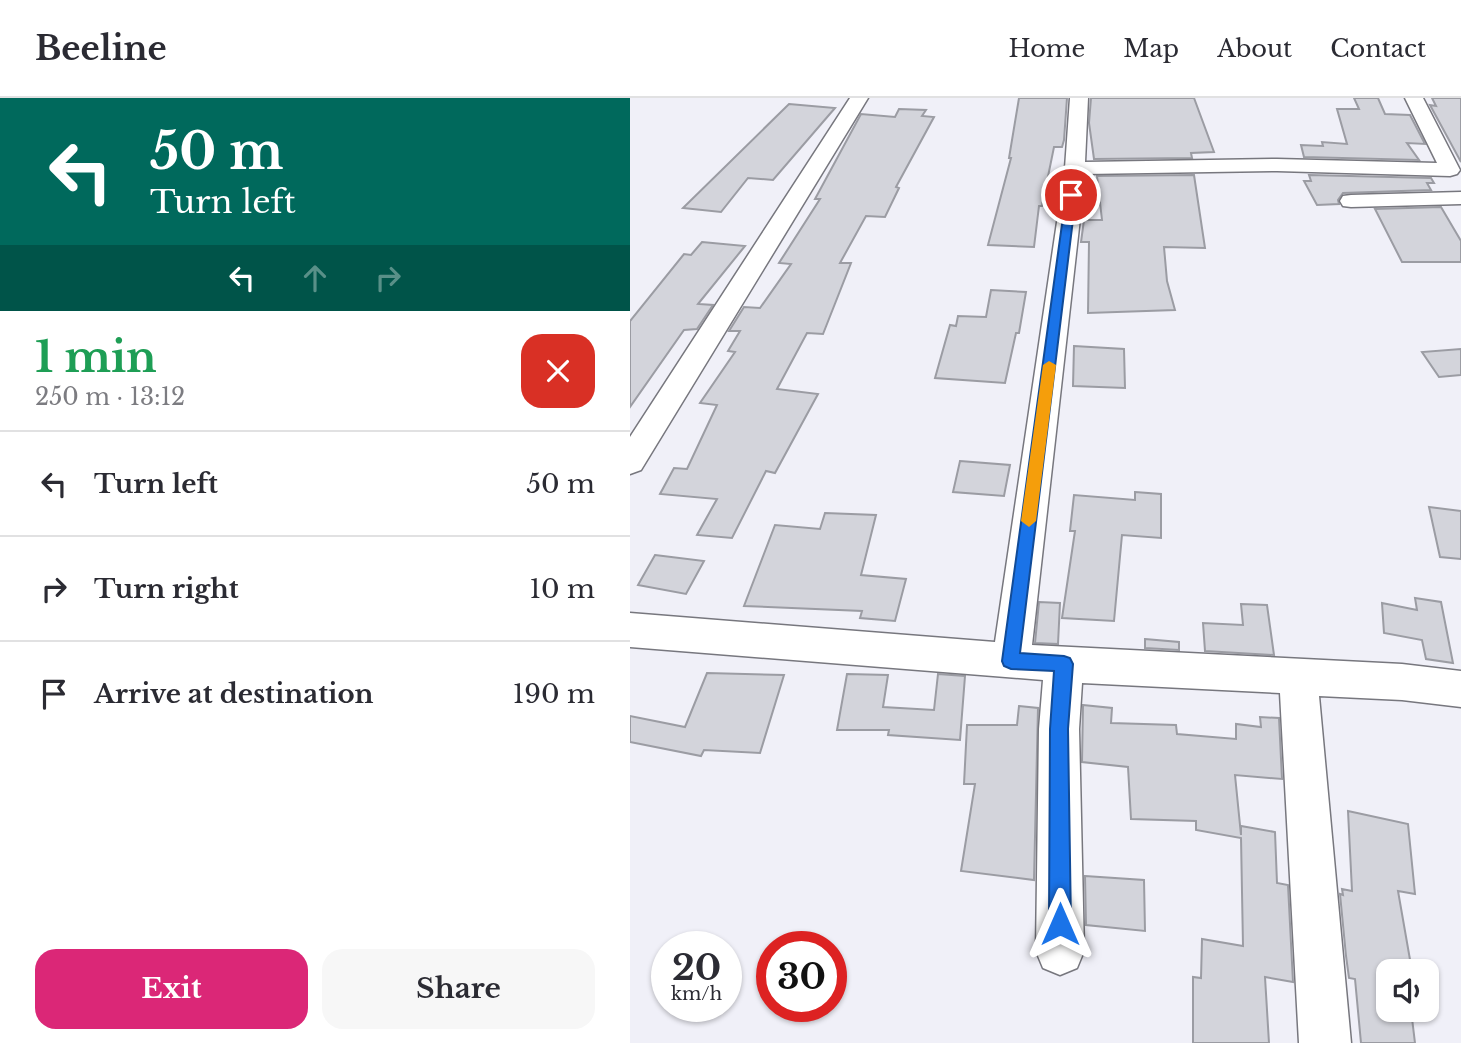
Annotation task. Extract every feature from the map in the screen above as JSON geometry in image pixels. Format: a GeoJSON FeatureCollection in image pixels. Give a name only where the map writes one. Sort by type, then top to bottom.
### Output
{"type":"FeatureCollection","features":[{"type":"Feature","properties":{"kind":"street"},"geometry":{"type":"LineString","coordinates":[[630,462],[859,98]]}},
{"type":"Feature","properties":{"kind":"street"},"geometry":{"type":"LineString","coordinates":[[1011,661],[1075,168],[1079,98]]}},
{"type":"Feature","properties":{"kind":"street"},"geometry":{"type":"LineString","coordinates":[[1414,98],[1456,177]]}},
{"type":"Feature","properties":{"kind":"street"},"geometry":{"type":"LineString","coordinates":[[1075,168],[1277,165],[1456,177]]}},
{"type":"Feature","properties":{"kind":"street"},"geometry":{"type":"LineString","coordinates":[[1351,201],[1461,198]]}},
{"type":"Feature","properties":{"kind":"street"},"geometry":{"type":"LineString","coordinates":[[630,631],[1011,661],[1402,682],[1461,689]]}},
{"type":"Feature","properties":{"kind":"street"},"geometry":{"type":"LineString","coordinates":[[1060,951],[1059,729],[1064,664]]}},
{"type":"Feature","properties":{"kind":"street"},"geometry":{"type":"LineString","coordinates":[[1298,676],[1325,1043]]}},
{"type":"Feature","properties":{"kind":"building"},"geometry":{"type":"Polygon","coordinates":[[[1019,98],[1067,98],[1064,140],[1062,147],[1054,147],[1042,206],[1039,206],[1034,247],[988,245],[1011,158],[1019,98]]]}},
{"type":"Feature","properties":{"kind":"building"},"geometry":{"type":"Polygon","coordinates":[[[1091,98],[1194,98],[1214,152],[1191,153],[1192,158],[1094,159],[1089,123],[1091,98]]]}},
{"type":"Feature","properties":{"kind":"building"},"geometry":{"type":"Polygon","coordinates":[[[1354,98],[1378,98],[1385,114],[1410,115],[1425,144],[1407,143],[1419,160],[1304,157],[1301,145],[1323,146],[1322,142],[1347,144],[1337,109],[1359,109],[1354,98]]]}},
{"type":"Feature","properties":{"kind":"building"},"geometry":{"type":"Polygon","coordinates":[[[1432,98],[1461,98],[1461,162],[1430,105],[1436,106],[1432,98]]]}},
{"type":"Feature","properties":{"kind":"building"},"geometry":{"type":"Polygon","coordinates":[[[789,104],[835,108],[773,180],[748,178],[721,212],[683,208],[789,104]]]}},
{"type":"Feature","properties":{"kind":"building"},"geometry":{"type":"Polygon","coordinates":[[[899,109],[926,110],[922,116],[934,117],[896,187],[899,188],[885,217],[866,216],[840,263],[851,263],[823,334],[807,333],[777,389],[818,394],[775,473],[766,471],[732,538],[697,535],[717,499],[660,494],[674,468],[687,469],[717,405],[700,403],[735,352],[728,351],[740,331],[729,331],[744,307],[760,308],[791,264],[779,263],[820,199],[815,199],[861,114],[895,117],[899,109]]]}},
{"type":"Feature","properties":{"kind":"building"},"geometry":{"type":"Polygon","coordinates":[[[1194,175],[1205,248],[1164,247],[1167,281],[1175,310],[1088,313],[1089,242],[1081,242],[1084,220],[1102,220],[1097,176],[1194,175]]]}},
{"type":"Feature","properties":{"kind":"building"},"geometry":{"type":"Polygon","coordinates":[[[1309,175],[1431,178],[1434,183],[1427,183],[1431,190],[1343,193],[1338,200],[1339,204],[1317,205],[1304,181],[1311,181],[1309,175]]]}},
{"type":"Feature","properties":{"kind":"building"},"geometry":{"type":"Polygon","coordinates":[[[1441,207],[1461,241],[1461,262],[1402,262],[1375,209],[1441,207]]]}},
{"type":"Feature","properties":{"kind":"building"},"geometry":{"type":"Polygon","coordinates":[[[702,242],[745,246],[698,304],[713,305],[697,329],[684,330],[630,407],[630,321],[684,254],[691,255],[702,242]]]}},
{"type":"Feature","properties":{"kind":"building"},"geometry":{"type":"Polygon","coordinates":[[[991,290],[1026,292],[1019,333],[1016,333],[1005,383],[935,378],[950,325],[956,326],[958,316],[986,317],[991,290]]]}},
{"type":"Feature","properties":{"kind":"building"},"geometry":{"type":"Polygon","coordinates":[[[1074,346],[1124,349],[1125,388],[1073,386],[1074,346]]]}},
{"type":"Feature","properties":{"kind":"building"},"geometry":{"type":"Polygon","coordinates":[[[1461,349],[1461,375],[1439,377],[1422,352],[1461,349]]]}},
{"type":"Feature","properties":{"kind":"building"},"geometry":{"type":"Polygon","coordinates":[[[960,461],[1010,465],[1004,496],[953,492],[960,461]]]}},
{"type":"Feature","properties":{"kind":"building"},"geometry":{"type":"Polygon","coordinates":[[[1135,492],[1161,494],[1161,538],[1122,535],[1114,621],[1062,618],[1075,531],[1070,531],[1074,495],[1135,500],[1135,492]]]}},
{"type":"Feature","properties":{"kind":"building"},"geometry":{"type":"Polygon","coordinates":[[[1429,507],[1461,511],[1461,559],[1440,557],[1429,507]]]}},
{"type":"Feature","properties":{"kind":"building"},"geometry":{"type":"Polygon","coordinates":[[[825,513],[876,515],[861,575],[906,579],[895,621],[860,618],[862,611],[744,606],[775,525],[820,529],[825,513]]]}},
{"type":"Feature","properties":{"kind":"building"},"geometry":{"type":"Polygon","coordinates":[[[655,555],[704,561],[686,594],[638,585],[655,555]]]}},
{"type":"Feature","properties":{"kind":"building"},"geometry":{"type":"Polygon","coordinates":[[[1415,598],[1441,602],[1453,663],[1426,659],[1422,640],[1384,633],[1382,603],[1417,610],[1415,598]]]}},
{"type":"Feature","properties":{"kind":"building"},"geometry":{"type":"Polygon","coordinates":[[[1039,602],[1060,603],[1058,644],[1035,643],[1039,602]]]}},
{"type":"Feature","properties":{"kind":"building"},"geometry":{"type":"Polygon","coordinates":[[[1241,604],[1267,605],[1274,655],[1205,651],[1203,623],[1243,625],[1241,604]]]}},
{"type":"Feature","properties":{"kind":"building"},"geometry":{"type":"Polygon","coordinates":[[[1145,639],[1179,642],[1179,650],[1145,648],[1145,639]]]}},
{"type":"Feature","properties":{"kind":"building"},"geometry":{"type":"Polygon","coordinates":[[[707,673],[784,675],[760,753],[704,750],[701,756],[630,742],[630,716],[685,727],[707,673]]]}},
{"type":"Feature","properties":{"kind":"building"},"geometry":{"type":"Polygon","coordinates":[[[847,674],[888,675],[883,707],[934,710],[938,674],[965,676],[960,740],[888,735],[889,730],[837,730],[847,674]]]}},
{"type":"Feature","properties":{"kind":"building"},"geometry":{"type":"Polygon","coordinates":[[[1083,705],[1112,708],[1111,723],[1176,725],[1177,734],[1236,739],[1236,724],[1261,727],[1260,717],[1279,718],[1282,779],[1235,775],[1241,835],[1241,826],[1275,832],[1277,883],[1288,885],[1293,982],[1265,977],[1269,1043],[1193,1043],[1193,977],[1201,978],[1202,939],[1243,946],[1241,838],[1196,830],[1196,821],[1131,819],[1128,767],[1082,762],[1083,705]]]}},
{"type":"Feature","properties":{"kind":"building"},"geometry":{"type":"Polygon","coordinates":[[[1019,706],[1038,708],[1034,880],[961,871],[975,784],[964,784],[967,725],[1017,725],[1019,706]]]}},
{"type":"Feature","properties":{"kind":"building"},"geometry":{"type":"Polygon","coordinates":[[[1348,811],[1408,824],[1415,894],[1398,891],[1410,959],[1376,959],[1376,1022],[1412,1022],[1415,1043],[1361,1043],[1355,979],[1349,978],[1340,894],[1343,895],[1342,889],[1352,891],[1348,811]]]}},
{"type":"Feature","properties":{"kind":"building"},"geometry":{"type":"Polygon","coordinates":[[[1085,876],[1144,880],[1145,931],[1086,925],[1085,876]]]}},
{"type":"Feature","properties":{"kind":"slow traffic"},"geometry":{"type":"LineString","coordinates":[[1029,521],[1049,365]]}},
{"type":"Feature","properties":{"kind":"route"},"geometry":{"type":"LineString","coordinates":[[1060,924],[1059,729],[1064,664],[1011,661],[1071,195]]}}]}
